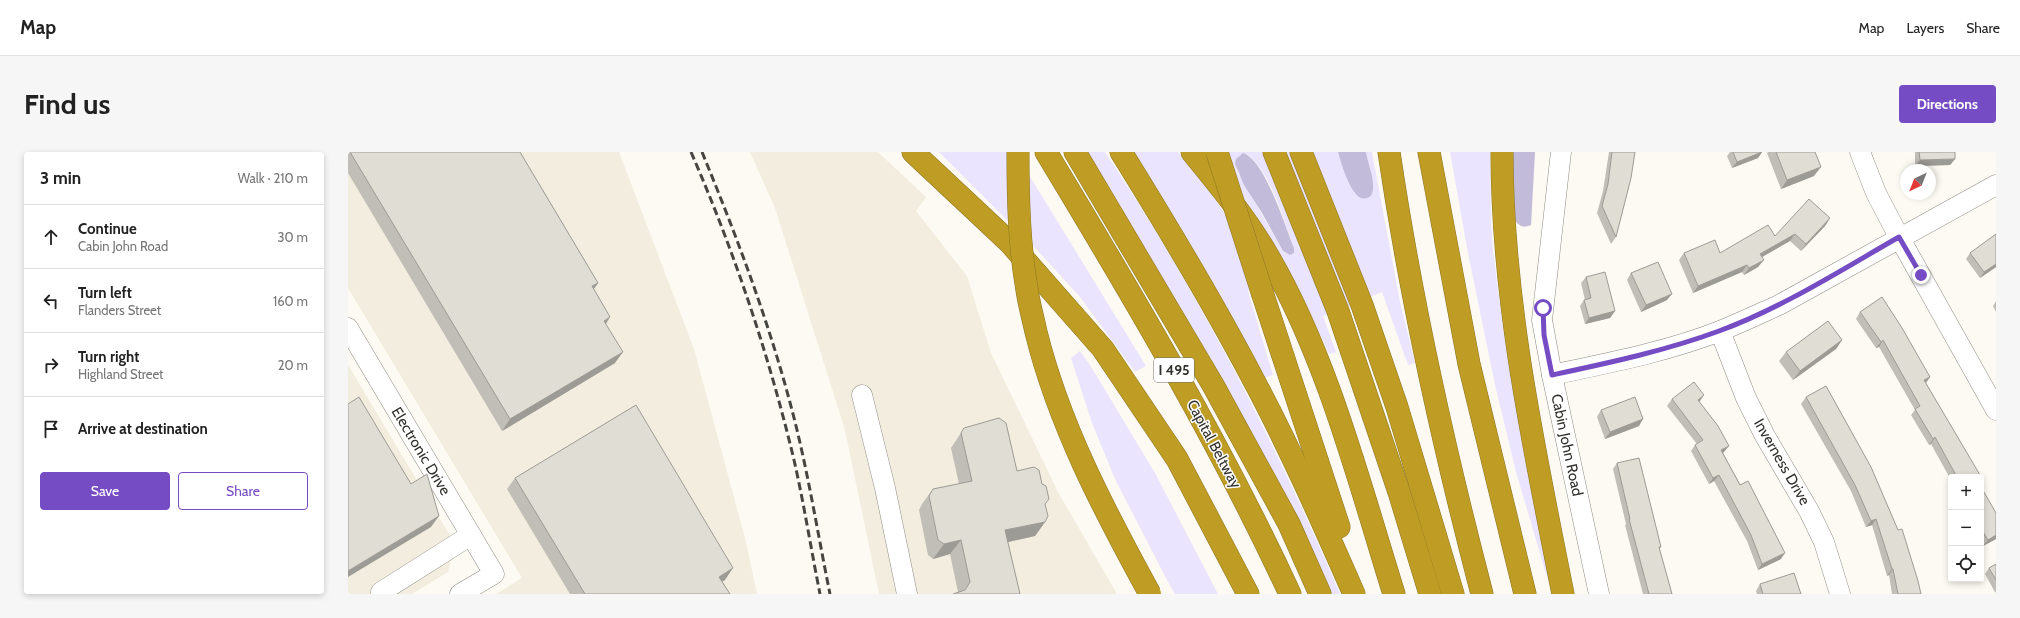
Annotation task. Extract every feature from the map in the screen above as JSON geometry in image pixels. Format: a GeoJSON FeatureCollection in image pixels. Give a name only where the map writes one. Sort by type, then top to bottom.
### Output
{"type":"FeatureCollection","features":[{"type":"Feature","properties":{"kind":"highway"},"geometry":{"type":"LineString","coordinates":[[913,152],[1010,242],[1103,349],[1177,459],[1248,594]]}},
{"type":"Feature","properties":{"kind":"highway"},"geometry":{"type":"LineString","coordinates":[[1018,152],[1018,217],[1027,292],[1045,368],[1076,449],[1113,526],[1150,594]]}},
{"type":"Feature","properties":{"kind":"highway","name":"Capital Beltway"},"geometry":{"type":"LineString","coordinates":[[1046,152],[1154,334],[1253,517],[1290,594]]}},
{"type":"Feature","properties":{"kind":"highway"},"geometry":{"type":"LineString","coordinates":[[1075,152],[1213,385],[1288,524],[1320,594]]}},
{"type":"Feature","properties":{"kind":"highway"},"geometry":{"type":"LineString","coordinates":[[1121,152],[1177,244],[1252,377],[1312,496],[1354,594]]}},
{"type":"Feature","properties":{"kind":"highway"},"geometry":{"type":"LineString","coordinates":[[1192,152],[1222,190],[1267,254],[1303,327],[1352,456],[1394,594]]}},
{"type":"Feature","properties":{"kind":"highway"},"geometry":{"type":"LineString","coordinates":[[1217,152],[1262,295],[1361,594]]}},
{"type":"Feature","properties":{"kind":"highway"},"geometry":{"type":"LineString","coordinates":[[1269,152],[1293,198]]}},
{"type":"Feature","properties":{"kind":"highway"},"geometry":{"type":"LineString","coordinates":[[1274,152],[1338,311],[1399,492],[1430,594]]}},
{"type":"Feature","properties":{"kind":"highway"},"geometry":{"type":"LineString","coordinates":[[1301,152],[1362,305],[1397,407],[1453,594]]}},
{"type":"Feature","properties":{"kind":"highway"},"geometry":{"type":"LineString","coordinates":[[1389,152],[1395,197],[1430,374],[1464,525],[1482,594]]}},
{"type":"Feature","properties":{"kind":"highway"},"geometry":{"type":"LineString","coordinates":[[1429,152],[1442,228],[1469,364],[1525,594]]}},
{"type":"Feature","properties":{"kind":"highway"},"geometry":{"type":"LineString","coordinates":[[1502,152],[1503,215],[1514,326],[1535,450],[1563,594]]}},
{"type":"Feature","properties":{"kind":"street","name":"Cabin John Road"},"geometry":{"type":"LineString","coordinates":[[1561,152],[1543,308],[1544,335],[1599,594]]}},
{"type":"Feature","properties":{"kind":"street"},"geometry":{"type":"LineString","coordinates":[[1860,152],[1876,193],[1899,237],[1996,410]]}},
{"type":"Feature","properties":{"kind":"street"},"geometry":{"type":"LineString","coordinates":[[1552,375],[1636,357],[1720,331],[1778,305],[1899,237],[1996,185]]}},
{"type":"Feature","properties":{"kind":"street","name":"Electronic Drive"},"geometry":{"type":"LineString","coordinates":[[348,328],[494,574],[460,594]]}},
{"type":"Feature","properties":{"kind":"street","name":"Inverness Drive"},"geometry":{"type":"LineString","coordinates":[[1720,331],[1746,398],[1809,511],[1821,536],[1840,594]]}},
{"type":"Feature","properties":{"kind":"street"},"geometry":{"type":"LineString","coordinates":[[862,395],[885,488],[907,594]]}},
{"type":"Feature","properties":{"kind":"street"},"geometry":{"type":"LineString","coordinates":[[382,594],[381,592],[471,535]]}},
{"type":"Feature","properties":{"kind":"shaded area"},"geometry":{"type":"Polygon","coordinates":[[[348,152],[619,152],[694,349],[746,542],[757,594],[496,594],[522,578],[348,288],[348,152]]]}},
{"type":"Feature","properties":{"kind":"shaded area"},"geometry":{"type":"Polygon","coordinates":[[[750,152],[878,152],[926,197],[916,211],[967,276],[991,353],[1058,492],[1117,594],[879,594],[845,430],[775,208],[750,152]]]}},
{"type":"Feature","properties":{"kind":"shaded area"},"geometry":{"type":"Polygon","coordinates":[[[939,152],[1015,152],[1146,366],[1135,372],[1080,297],[1038,251],[939,152]]]}},
{"type":"Feature","properties":{"kind":"shaded area"},"geometry":{"type":"Polygon","coordinates":[[[1087,152],[1105,152],[1172,258],[1203,312],[1233,367],[1289,480],[1340,594],[1327,594],[1196,339],[1145,248],[1087,152]]]}},
{"type":"Feature","properties":{"kind":"shaded area"},"geometry":{"type":"Polygon","coordinates":[[[1132,152],[1178,152],[1203,182],[1268,277],[1248,291],[1273,375],[1264,378],[1192,247],[1132,152]]]}},
{"type":"Feature","properties":{"kind":"shaded area"},"geometry":{"type":"Polygon","coordinates":[[[1206,152],[1338,152],[1348,182],[1355,193],[1372,194],[1373,184],[1366,152],[1372,152],[1400,302],[1415,363],[1408,365],[1382,292],[1323,316],[1336,352],[1329,354],[1304,300],[1266,231],[1231,182],[1206,152]],[[1247,154],[1235,164],[1238,173],[1283,251],[1290,255],[1294,248],[1281,211],[1270,185],[1256,163],[1247,154]]]}},
{"type":"Feature","properties":{"kind":"shaded area"},"geometry":{"type":"Polygon","coordinates":[[[1338,152],[1366,152],[1373,184],[1373,192],[1370,197],[1362,198],[1352,189],[1338,152]]]}},
{"type":"Feature","properties":{"kind":"shaded area"},"geometry":{"type":"Polygon","coordinates":[[[1450,152],[1490,152],[1492,237],[1498,290],[1517,413],[1550,576],[1547,577],[1516,472],[1495,385],[1467,248],[1450,152]]]}},
{"type":"Feature","properties":{"kind":"shaded area"},"geometry":{"type":"Polygon","coordinates":[[[1511,152],[1535,152],[1531,225],[1524,227],[1515,221],[1511,152]]]}},
{"type":"Feature","properties":{"kind":"shaded area"},"geometry":{"type":"Polygon","coordinates":[[[1243,153],[1251,158],[1259,168],[1280,210],[1294,248],[1294,253],[1290,255],[1283,251],[1262,213],[1244,185],[1235,164],[1236,159],[1243,153]]]}},
{"type":"Feature","properties":{"kind":"shaded area"},"geometry":{"type":"Polygon","coordinates":[[[1080,351],[1155,473],[1218,594],[1175,594],[1167,580],[1115,479],[1092,423],[1071,358],[1080,351]]]}},
{"type":"Feature","properties":{"kind":"shaded area"},"geometry":{"type":"Polygon","coordinates":[[[348,365],[455,544],[448,572],[412,594],[348,594],[348,365]]]}},
{"type":"Feature","properties":{"kind":"building"},"geometry":{"type":"Polygon","coordinates":[[[350,152],[520,152],[598,283],[592,286],[610,317],[604,321],[623,352],[510,419],[350,152]]]}},
{"type":"Feature","properties":{"kind":"building"},"geometry":{"type":"Polygon","coordinates":[[[1612,152],[1635,152],[1631,178],[1616,237],[1602,206],[1608,184],[1612,152]]]}},
{"type":"Feature","properties":{"kind":"building"},"geometry":{"type":"Polygon","coordinates":[[[1733,152],[1762,152],[1737,162],[1733,152]]]}},
{"type":"Feature","properties":{"kind":"building"},"geometry":{"type":"Polygon","coordinates":[[[1776,152],[1815,152],[1821,167],[1787,180],[1776,152]]]}},
{"type":"Feature","properties":{"kind":"building"},"geometry":{"type":"Polygon","coordinates":[[[1919,152],[1955,152],[1955,159],[1920,160],[1919,152]]]}},
{"type":"Feature","properties":{"kind":"building"},"geometry":{"type":"Polygon","coordinates":[[[1809,199],[1830,218],[1806,244],[1795,234],[1760,254],[1764,260],[1749,268],[1747,265],[1698,286],[1684,253],[1715,240],[1720,253],[1768,225],[1775,236],[1809,199]]]}},
{"type":"Feature","properties":{"kind":"building"},"geometry":{"type":"Polygon","coordinates":[[[1996,234],[1996,264],[1984,272],[1970,253],[1996,234]]]}},
{"type":"Feature","properties":{"kind":"building"},"geometry":{"type":"Polygon","coordinates":[[[1658,262],[1672,294],[1646,305],[1631,273],[1658,262]]]}},
{"type":"Feature","properties":{"kind":"building"},"geometry":{"type":"Polygon","coordinates":[[[1605,272],[1615,311],[1589,318],[1584,300],[1591,298],[1586,277],[1605,272]]]}},
{"type":"Feature","properties":{"kind":"building"},"geometry":{"type":"Polygon","coordinates":[[[1882,297],[1902,328],[1930,377],[1924,380],[1979,474],[1955,474],[1935,437],[1933,439],[1915,409],[1920,406],[1883,340],[1881,342],[1860,312],[1882,297]]]}},
{"type":"Feature","properties":{"kind":"building"},"geometry":{"type":"Polygon","coordinates":[[[1828,321],[1842,340],[1800,371],[1786,352],[1828,321]]]}},
{"type":"Feature","properties":{"kind":"building"},"geometry":{"type":"Polygon","coordinates":[[[1694,382],[1704,395],[1698,400],[1718,426],[1729,446],[1721,450],[1740,485],[1748,481],[1785,553],[1762,564],[1751,535],[1719,475],[1713,478],[1695,445],[1703,440],[1672,399],[1694,382]]]}},
{"type":"Feature","properties":{"kind":"building"},"geometry":{"type":"Polygon","coordinates":[[[1826,386],[1871,467],[1898,530],[1902,529],[1921,594],[1898,594],[1893,569],[1876,519],[1871,521],[1855,485],[1806,397],[1826,386]]]}},
{"type":"Feature","properties":{"kind":"building"},"geometry":{"type":"Polygon","coordinates":[[[359,397],[411,484],[427,474],[439,516],[348,571],[348,404],[359,397]]]}},
{"type":"Feature","properties":{"kind":"building"},"geometry":{"type":"Polygon","coordinates":[[[1635,397],[1643,419],[1610,432],[1601,410],[1635,397]]]}},
{"type":"Feature","properties":{"kind":"building"},"geometry":{"type":"Polygon","coordinates":[[[636,405],[733,568],[719,577],[730,594],[585,594],[515,478],[636,405]]]}},
{"type":"Feature","properties":{"kind":"building"},"geometry":{"type":"Polygon","coordinates":[[[999,418],[1006,423],[1017,471],[1034,467],[1039,470],[1042,484],[1046,486],[1049,499],[1045,504],[1048,516],[1045,522],[1005,530],[1020,594],[953,594],[965,590],[970,582],[961,540],[944,544],[938,540],[929,496],[933,489],[972,481],[961,433],[964,428],[999,418]]]}},
{"type":"Feature","properties":{"kind":"building"},"geometry":{"type":"Polygon","coordinates":[[[1639,458],[1661,547],[1659,547],[1672,594],[1649,594],[1629,519],[1617,463],[1639,458]]]}},
{"type":"Feature","properties":{"kind":"building"},"geometry":{"type":"Polygon","coordinates":[[[1984,492],[1996,513],[1996,535],[1988,540],[1984,534],[1984,492]]]}},
{"type":"Feature","properties":{"kind":"building"},"geometry":{"type":"Polygon","coordinates":[[[1996,564],[1996,580],[1989,568],[1996,564]]]}},
{"type":"Feature","properties":{"kind":"building"},"geometry":{"type":"Polygon","coordinates":[[[1794,573],[1801,594],[1763,594],[1760,584],[1794,573]]]}},
{"type":"Feature","properties":{"kind":"railway"},"geometry":{"type":"LineString","coordinates":[[691,152],[722,227],[762,343],[794,460],[820,594]]}},
{"type":"Feature","properties":{"kind":"railway"},"geometry":{"type":"LineString","coordinates":[[702,152],[755,289],[778,359],[802,450],[830,594]]}},
{"type":"Feature","properties":{"kind":"route"},"geometry":{"type":"LineString","coordinates":[[1543,308],[1542,320],[1544,335],[1552,375],[1636,357],[1720,331],[1778,305],[1899,237],[1921,275]]}}]}
